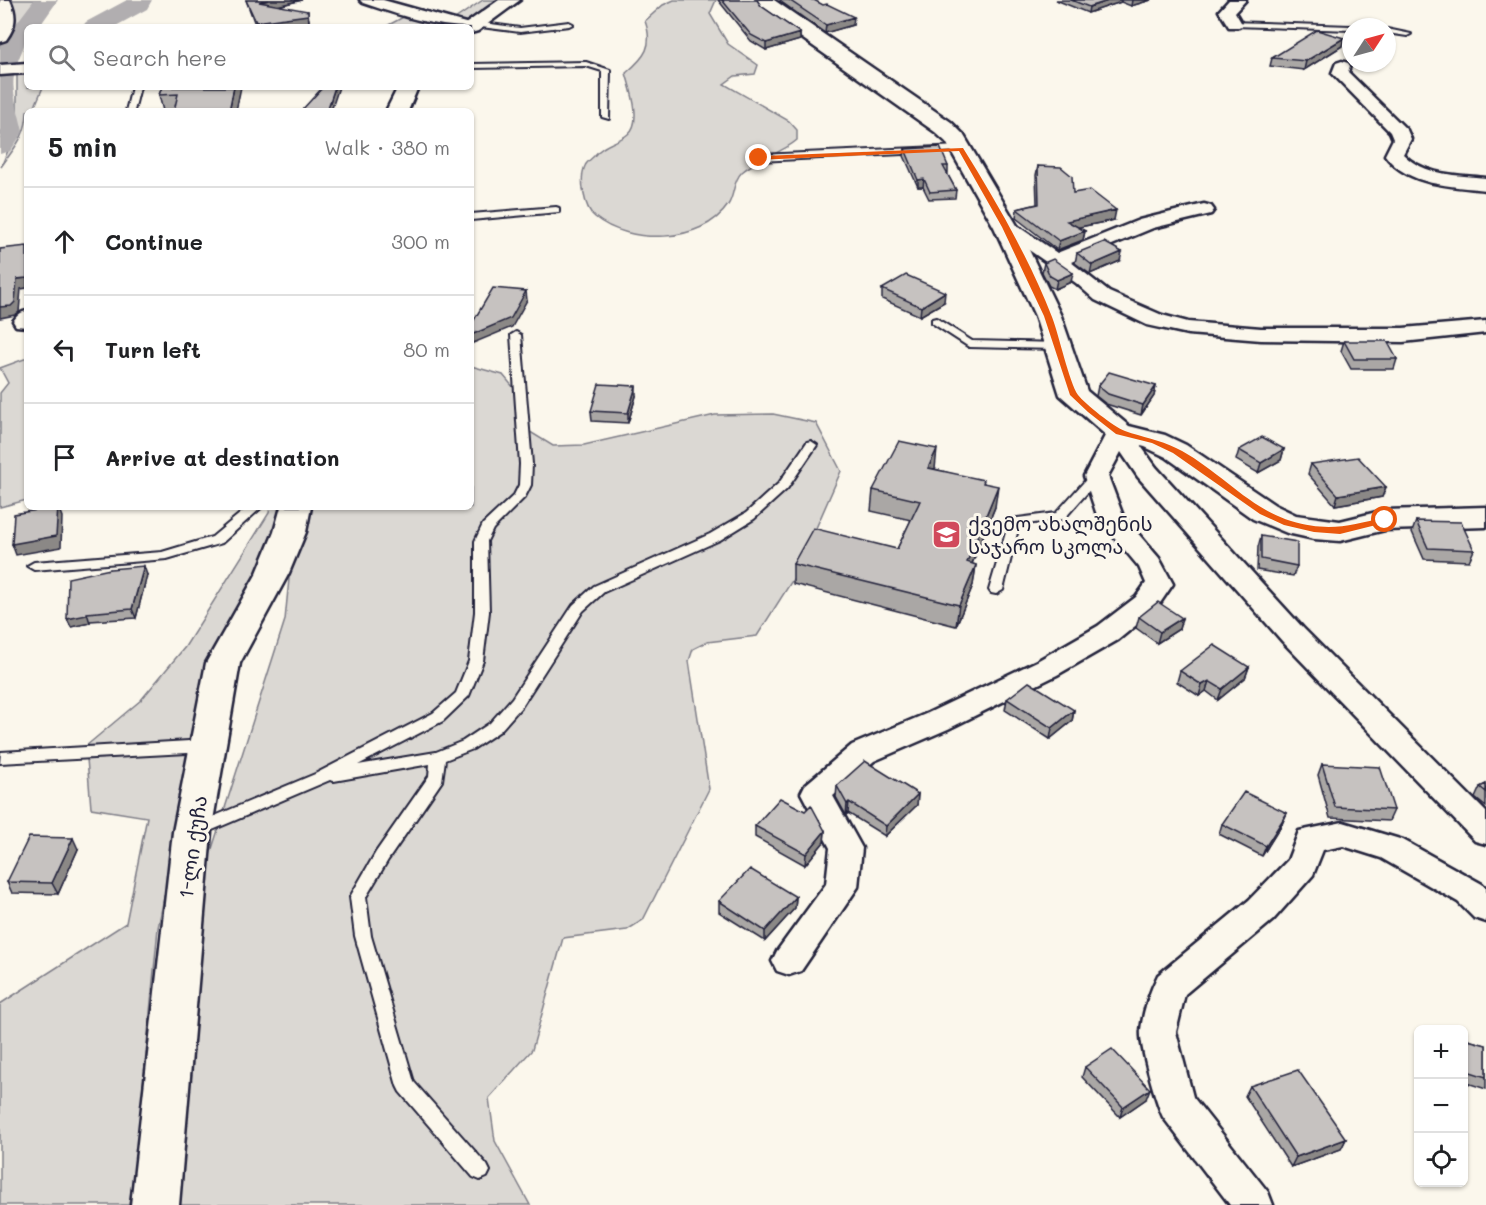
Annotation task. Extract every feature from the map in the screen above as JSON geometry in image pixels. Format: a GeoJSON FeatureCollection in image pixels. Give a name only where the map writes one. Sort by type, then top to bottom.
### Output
{"type":"FeatureCollection","features":[{"type":"Feature","properties":{"kind":"street"},"geometry":{"type":"LineString","coordinates":[[0,37],[6,28],[8,10],[2,0]]}},
{"type":"Feature","properties":{"kind":"street"},"geometry":{"type":"LineString","coordinates":[[368,0],[411,14],[460,24]]}},
{"type":"Feature","properties":{"kind":"street"},"geometry":{"type":"LineString","coordinates":[[473,24],[511,0]]}},
{"type":"Feature","properties":{"kind":"street"},"geometry":{"type":"LineString","coordinates":[[765,0],[769,6],[943,127],[961,149],[1006,227],[1048,316],[1074,395],[1119,432],[1147,472],[1293,635],[1486,832]]}},
{"type":"Feature","properties":{"kind":"street"},"geometry":{"type":"LineString","coordinates":[[1234,24],[1227,11],[1238,0]]}},
{"type":"Feature","properties":{"kind":"street"},"geometry":{"type":"LineString","coordinates":[[1342,66],[1340,73],[1398,130],[1402,139],[1395,155],[1401,165],[1424,174],[1486,184]]}},
{"type":"Feature","properties":{"kind":"street"},"geometry":{"type":"LineString","coordinates":[[0,70],[24,68]]}},
{"type":"Feature","properties":{"kind":"street"},"geometry":{"type":"LineString","coordinates":[[398,108],[406,90]]}},
{"type":"Feature","properties":{"kind":"street"},"geometry":{"type":"LineString","coordinates":[[1055,261],[1115,234],[1165,216],[1204,210]]}},
{"type":"Feature","properties":{"kind":"street"},"geometry":{"type":"LineString","coordinates":[[1006,227],[1083,279],[1102,296],[1126,309],[1155,320],[1188,328],[1261,334],[1403,335],[1486,327]]}},
{"type":"Feature","properties":{"kind":"street"},"geometry":{"type":"LineString","coordinates":[[789,961],[842,886],[846,848],[816,793],[863,753],[938,721],[1047,668],[1108,633],[1146,603],[1160,584],[1150,564],[1111,518],[1096,476],[1119,432]]}},
{"type":"Feature","properties":{"kind":"street"},"geometry":{"type":"LineString","coordinates":[[1119,432],[1155,441],[1176,451],[1264,512],[1287,523],[1340,531],[1385,520],[1486,517]]}},
{"type":"Feature","properties":{"kind":"street","name":"1-ლი ქუჩა"},"geometry":{"type":"LineString","coordinates":[[155,1205],[192,832],[223,663],[273,573],[290,532],[295,510]]}},
{"type":"Feature","properties":{"kind":"street"},"geometry":{"type":"LineString","coordinates":[[1254,1205],[1176,1104],[1158,1032],[1170,986],[1261,910],[1302,866],[1310,840],[1343,834],[1392,849],[1470,893],[1486,908]]}},
{"type":"Feature","properties":{"kind":"lane"},"geometry":{"type":"LineString","coordinates":[[474,26],[520,30],[569,24]]}},
{"type":"Feature","properties":{"kind":"lane"},"geometry":{"type":"LineString","coordinates":[[1234,24],[1342,28]]}},
{"type":"Feature","properties":{"kind":"lane"},"geometry":{"type":"LineString","coordinates":[[1396,32],[1407,34]]}},
{"type":"Feature","properties":{"kind":"lane"},"geometry":{"type":"LineString","coordinates":[[474,66],[586,64],[600,66],[606,70],[606,117]]}},
{"type":"Feature","properties":{"kind":"lane"},"geometry":{"type":"LineString","coordinates":[[131,108],[135,90]]}},
{"type":"Feature","properties":{"kind":"lane"},"geometry":{"type":"LineString","coordinates":[[759,158],[961,149]]}},
{"type":"Feature","properties":{"kind":"lane"},"geometry":{"type":"LineString","coordinates":[[474,217],[555,210]]}},
{"type":"Feature","properties":{"kind":"lane"},"geometry":{"type":"LineString","coordinates":[[936,321],[969,344],[1058,346]]}},
{"type":"Feature","properties":{"kind":"lane"},"geometry":{"type":"LineString","coordinates":[[192,832],[320,778],[438,717],[462,696],[476,661],[482,612],[481,541],[488,527],[519,497],[525,485],[526,464],[516,335]]}},
{"type":"Feature","properties":{"kind":"lane"},"geometry":{"type":"LineString","coordinates":[[320,778],[438,757],[468,744],[495,727],[517,702],[578,608],[598,589],[715,537],[750,516],[783,486],[811,445]]}},
{"type":"Feature","properties":{"kind":"lane"},"geometry":{"type":"LineString","coordinates":[[996,590],[1014,522],[1060,516],[1096,476]]}},
{"type":"Feature","properties":{"kind":"lane"},"geometry":{"type":"LineString","coordinates":[[34,566],[162,556],[217,540],[252,510]]}},
{"type":"Feature","properties":{"kind":"lane"},"geometry":{"type":"LineString","coordinates":[[1,758],[208,746]]}},
{"type":"Feature","properties":{"kind":"lane"},"geometry":{"type":"LineString","coordinates":[[438,757],[437,777],[382,856],[358,897],[363,936],[406,1086],[480,1171]]}},
{"type":"Feature","properties":{"kind":"shaded area"},"geometry":{"type":"Polygon","coordinates":[[[40,0],[26,20],[0,47],[0,1],[40,0]]]}},
{"type":"Feature","properties":{"kind":"shaded area"},"geometry":{"type":"Polygon","coordinates":[[[483,0],[501,0],[466,24],[447,24],[483,0]]]}},
{"type":"Feature","properties":{"kind":"shaded area"},"geometry":{"type":"Polygon","coordinates":[[[674,0],[716,0],[710,14],[728,44],[758,65],[755,74],[735,76],[724,84],[789,121],[797,130],[797,140],[742,172],[728,205],[716,218],[701,227],[683,233],[645,236],[609,226],[595,217],[585,200],[582,178],[586,164],[598,152],[624,137],[632,129],[635,113],[626,73],[638,62],[646,50],[648,30],[645,21],[663,5],[674,0]]]}},
{"type":"Feature","properties":{"kind":"shaded area"},"geometry":{"type":"Polygon","coordinates":[[[407,15],[442,24],[390,24],[407,15]]]}},
{"type":"Feature","properties":{"kind":"shaded area"},"geometry":{"type":"Polygon","coordinates":[[[24,71],[24,90],[42,90],[34,108],[24,108],[24,130],[1,167],[17,129],[17,72],[24,71]]]}},
{"type":"Feature","properties":{"kind":"shaded area"},"geometry":{"type":"Polygon","coordinates":[[[24,359],[24,501],[0,507],[0,393],[8,383],[0,368],[24,359]]]}},
{"type":"Feature","properties":{"kind":"shaded area"},"geometry":{"type":"Polygon","coordinates":[[[474,367],[503,375],[514,388],[522,427],[553,446],[584,445],[715,415],[773,414],[816,423],[841,471],[795,576],[757,636],[707,642],[693,649],[689,661],[709,789],[643,920],[627,930],[563,938],[532,1050],[489,1098],[495,1141],[530,1205],[176,1205],[195,902],[285,620],[296,510],[474,510],[474,367]]]}},
{"type":"Feature","properties":{"kind":"shaded area"},"geometry":{"type":"Polygon","coordinates":[[[270,510],[284,510],[275,540],[211,660],[158,928],[136,1159],[129,1205],[0,1205],[0,1004],[126,923],[147,817],[91,808],[86,746],[141,700],[185,647],[270,510]]]}},
{"type":"Feature","properties":{"kind":"building"},"geometry":{"type":"Polygon","coordinates":[[[246,0],[269,0],[259,2],[308,11],[308,15],[256,22],[246,0]]]}},
{"type":"Feature","properties":{"kind":"building"},"geometry":{"type":"Polygon","coordinates":[[[722,0],[757,0],[761,6],[800,33],[766,43],[751,35],[722,0]]]}},
{"type":"Feature","properties":{"kind":"building"},"geometry":{"type":"Polygon","coordinates":[[[789,0],[814,0],[854,17],[826,25],[789,0]]]}},
{"type":"Feature","properties":{"kind":"building"},"geometry":{"type":"Polygon","coordinates":[[[1071,0],[1111,0],[1089,7],[1071,0]]]}},
{"type":"Feature","properties":{"kind":"building"},"geometry":{"type":"Polygon","coordinates":[[[1317,30],[1342,37],[1306,61],[1272,58],[1317,30]]]}},
{"type":"Feature","properties":{"kind":"building"},"geometry":{"type":"Polygon","coordinates":[[[161,90],[233,90],[230,108],[175,108],[178,94],[159,95],[161,90]]]}},
{"type":"Feature","properties":{"kind":"building"},"geometry":{"type":"Polygon","coordinates":[[[320,90],[334,90],[328,108],[304,108],[320,90]]]}},
{"type":"Feature","properties":{"kind":"building"},"geometry":{"type":"Polygon","coordinates":[[[940,147],[948,166],[943,166],[956,190],[930,192],[924,179],[918,180],[905,149],[940,147]]]}},
{"type":"Feature","properties":{"kind":"building"},"geometry":{"type":"Polygon","coordinates":[[[1038,166],[1061,167],[1072,176],[1073,193],[1090,190],[1116,210],[1067,221],[1085,231],[1059,241],[1017,209],[1039,204],[1038,166]]]}},
{"type":"Feature","properties":{"kind":"building"},"geometry":{"type":"Polygon","coordinates":[[[1104,242],[1122,252],[1092,265],[1077,253],[1104,242]]]}},
{"type":"Feature","properties":{"kind":"building"},"geometry":{"type":"Polygon","coordinates":[[[24,246],[24,278],[17,279],[15,302],[11,306],[0,307],[0,249],[24,246]]]}},
{"type":"Feature","properties":{"kind":"building"},"geometry":{"type":"Polygon","coordinates":[[[1053,259],[1073,273],[1057,280],[1050,276],[1044,263],[1053,259]]]}},
{"type":"Feature","properties":{"kind":"building"},"geometry":{"type":"Polygon","coordinates":[[[906,275],[945,292],[921,307],[882,289],[906,275]]]}},
{"type":"Feature","properties":{"kind":"building"},"geometry":{"type":"Polygon","coordinates":[[[493,288],[526,291],[511,318],[474,334],[474,320],[493,288]]]}},
{"type":"Feature","properties":{"kind":"building"},"geometry":{"type":"Polygon","coordinates":[[[1344,341],[1387,341],[1397,359],[1354,359],[1344,341]]]}},
{"type":"Feature","properties":{"kind":"building"},"geometry":{"type":"Polygon","coordinates":[[[1109,372],[1156,386],[1143,405],[1108,394],[1098,386],[1109,372]]]}},
{"type":"Feature","properties":{"kind":"building"},"geometry":{"type":"Polygon","coordinates":[[[599,384],[636,386],[628,413],[591,411],[599,384]]]}},
{"type":"Feature","properties":{"kind":"building"},"geometry":{"type":"Polygon","coordinates":[[[1262,437],[1284,449],[1261,463],[1239,450],[1262,437]]]}},
{"type":"Feature","properties":{"kind":"building","name":"ქვემო ახალშენის საჯარო სკოლა"},"geometry":{"type":"Polygon","coordinates":[[[899,441],[937,449],[928,468],[984,480],[983,483],[998,486],[967,562],[976,565],[959,605],[793,564],[813,528],[897,549],[920,501],[873,490],[899,441]]]}},
{"type":"Feature","properties":{"kind":"building"},"geometry":{"type":"Polygon","coordinates":[[[1358,457],[1386,487],[1338,495],[1311,464],[1358,457]]]}},
{"type":"Feature","properties":{"kind":"building"},"geometry":{"type":"Polygon","coordinates":[[[37,510],[58,510],[56,536],[12,544],[14,514],[37,510]]]}},
{"type":"Feature","properties":{"kind":"building"},"geometry":{"type":"Polygon","coordinates":[[[1416,521],[1461,522],[1474,550],[1428,548],[1416,521]]]}},
{"type":"Feature","properties":{"kind":"building"},"geometry":{"type":"Polygon","coordinates":[[[1261,536],[1297,542],[1297,566],[1261,559],[1261,536]]]}},
{"type":"Feature","properties":{"kind":"building"},"geometry":{"type":"Polygon","coordinates":[[[144,566],[132,609],[87,613],[87,615],[67,619],[68,578],[110,569],[144,566]]]}},
{"type":"Feature","properties":{"kind":"building"},"geometry":{"type":"Polygon","coordinates":[[[1158,602],[1182,618],[1160,632],[1139,617],[1158,602]]]}},
{"type":"Feature","properties":{"kind":"building"},"geometry":{"type":"Polygon","coordinates":[[[1214,645],[1249,667],[1222,689],[1209,681],[1202,685],[1180,671],[1214,645]]]}},
{"type":"Feature","properties":{"kind":"building"},"geometry":{"type":"Polygon","coordinates":[[[1029,682],[1074,710],[1052,728],[1007,699],[1029,682]]]}},
{"type":"Feature","properties":{"kind":"building"},"geometry":{"type":"Polygon","coordinates":[[[865,761],[918,794],[886,826],[849,802],[847,804],[837,786],[865,761]]]}},
{"type":"Feature","properties":{"kind":"building"},"geometry":{"type":"Polygon","coordinates":[[[1322,764],[1380,767],[1394,810],[1335,807],[1322,764]]]}},
{"type":"Feature","properties":{"kind":"building"},"geometry":{"type":"Polygon","coordinates":[[[1486,784],[1486,792],[1480,787],[1486,784]]]}},
{"type":"Feature","properties":{"kind":"building"},"geometry":{"type":"Polygon","coordinates":[[[1244,792],[1287,813],[1266,846],[1222,824],[1244,792]]]}},
{"type":"Feature","properties":{"kind":"building"},"geometry":{"type":"Polygon","coordinates":[[[780,798],[805,811],[811,805],[825,831],[806,854],[755,826],[780,798]]]}},
{"type":"Feature","properties":{"kind":"building"},"geometry":{"type":"Polygon","coordinates":[[[29,837],[73,838],[52,883],[7,882],[29,837]]]}},
{"type":"Feature","properties":{"kind":"building"},"geometry":{"type":"Polygon","coordinates":[[[750,869],[796,897],[765,931],[719,901],[750,869]]]}},
{"type":"Feature","properties":{"kind":"building"},"geometry":{"type":"Polygon","coordinates":[[[1468,1040],[1486,1045],[1486,1077],[1468,1071],[1468,1040]]]}},
{"type":"Feature","properties":{"kind":"building"},"geometry":{"type":"Polygon","coordinates":[[[1112,1049],[1150,1089],[1123,1107],[1085,1067],[1112,1049]]]}},
{"type":"Feature","properties":{"kind":"building"},"geometry":{"type":"Polygon","coordinates":[[[1298,1070],[1346,1139],[1296,1157],[1250,1086],[1298,1070]]]}},
{"type":"Feature","properties":{"kind":"waterway"},"geometry":{"type":"LineString","coordinates":[[29,24],[46,0]]}},
{"type":"Feature","properties":{"kind":"waterway"},"geometry":{"type":"LineString","coordinates":[[101,24],[138,4],[140,0]]}},
{"type":"Feature","properties":{"kind":"waterway"},"geometry":{"type":"LineString","coordinates":[[0,145],[9,132],[0,79],[6,55],[24,30]]}},
{"type":"Feature","properties":{"kind":"place","name":"ქვემო ახალშენის საჯარო სკოლა"},"geometry":{"type":"Point","coordinates":[947,535]}},
{"type":"Feature","properties":{"kind":"route"},"geometry":{"type":"LineString","coordinates":[[759,158],[961,149],[1006,227],[1048,316],[1074,395],[1090,410],[1119,432],[1155,441],[1176,451],[1264,512],[1287,523],[1314,529],[1340,531],[1385,520]]}}]}
